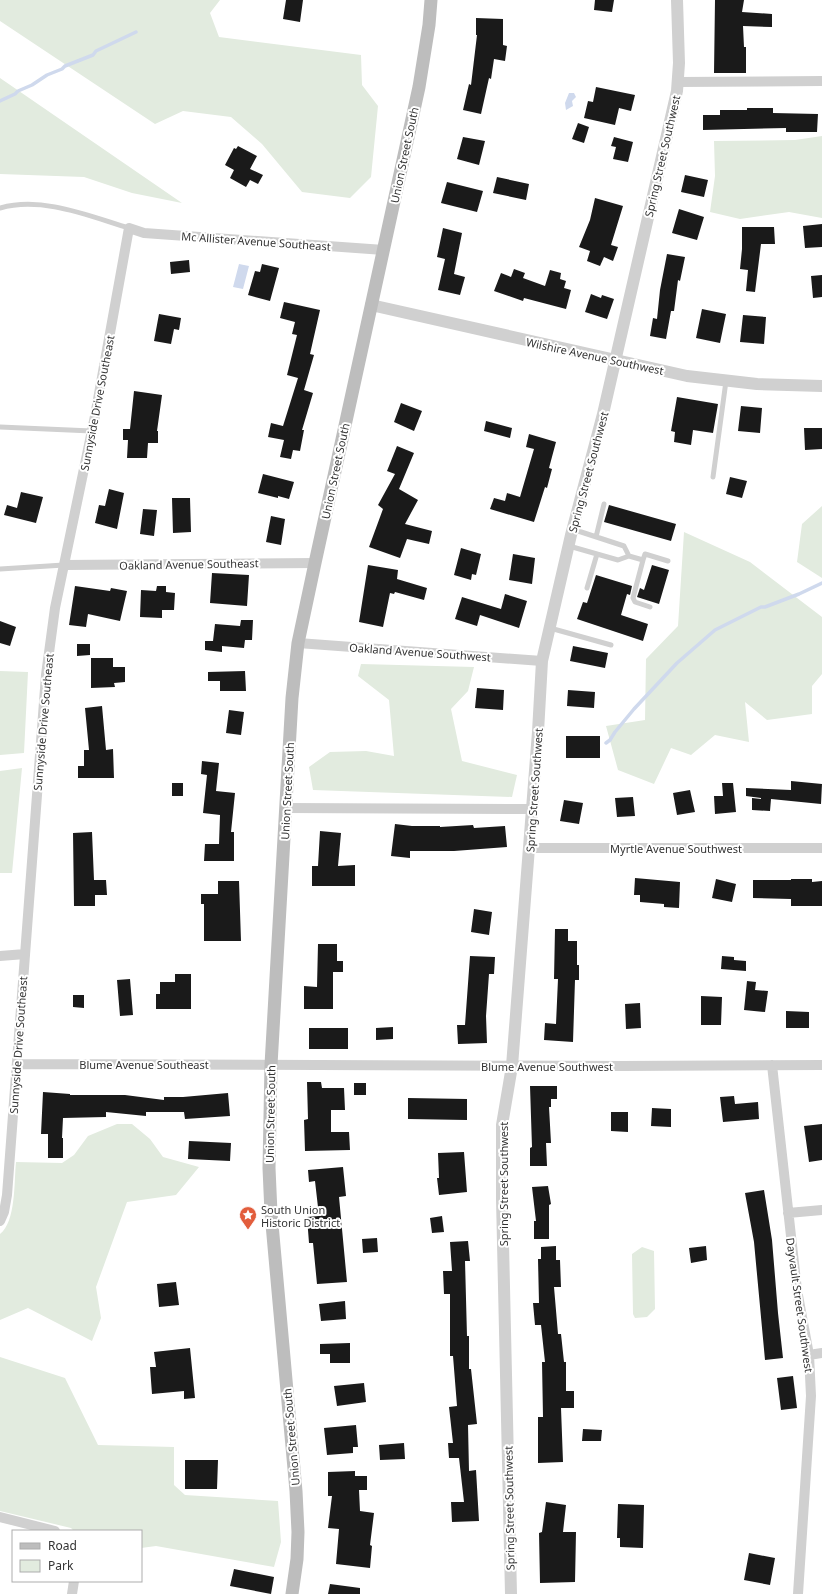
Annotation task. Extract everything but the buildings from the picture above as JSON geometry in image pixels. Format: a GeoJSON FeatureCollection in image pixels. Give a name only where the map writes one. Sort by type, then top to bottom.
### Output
{"type":"FeatureCollection","features":[{"type":"Feature","properties":{"kind":"main road","name":"Union Street South"},"geometry":{"type":"LineString","coordinates":[[292,1594],[297,1559],[298,1532],[271,1214],[269,1168],[271,1065],[292,698],[298,643],[419,87],[429,25],[431,0]]}},
{"type":"Feature","properties":{"kind":"street","name":"Spring Street Southwest"},"geometry":{"type":"LineString","coordinates":[[511,1594],[503,1246],[502,1125],[512,1066],[542,661],[572,529],[603,414],[677,91],[679,63],[677,0]]}},
{"type":"Feature","properties":{"kind":"street"},"geometry":{"type":"LineString","coordinates":[[678,82],[822,81]]}},
{"type":"Feature","properties":{"kind":"street","name":"Mc Allister Avenue Southeast"},"geometry":{"type":"LineString","coordinates":[[129,228],[144,233],[384,250]]}},
{"type":"Feature","properties":{"kind":"street","name":"Sunnyside Drive Southeast"},"geometry":{"type":"LineString","coordinates":[[0,1221],[4,1212],[7,1196],[46,675],[55,608],[92,431],[129,228]]}},
{"type":"Feature","properties":{"kind":"street","name":"Wilshire Avenue Southwest"},"geometry":{"type":"LineString","coordinates":[[372,305],[687,376],[757,384],[822,386]]}},
{"type":"Feature","properties":{"kind":"street","name":"Oakland Avenue Southeast"},"geometry":{"type":"LineString","coordinates":[[64,565],[315,563]]}},
{"type":"Feature","properties":{"kind":"street","name":"Oakland Avenue Southwest"},"geometry":{"type":"LineString","coordinates":[[298,643],[542,661]]}},
{"type":"Feature","properties":{"kind":"street"},"geometry":{"type":"LineString","coordinates":[[286,808],[532,809]]}},
{"type":"Feature","properties":{"kind":"street","name":"Myrtle Avenue Southwest"},"geometry":{"type":"LineString","coordinates":[[529,848],[822,848]]}},
{"type":"Feature","properties":{"kind":"street"},"geometry":{"type":"LineString","coordinates":[[0,956],[26,954]]}},
{"type":"Feature","properties":{"kind":"street","name":"Blume Avenue Southeast"},"geometry":{"type":"LineString","coordinates":[[17,1064],[271,1065]]}},
{"type":"Feature","properties":{"kind":"street","name":"Blume Avenue Southwest"},"geometry":{"type":"LineString","coordinates":[[271,1065],[822,1065]]}},
{"type":"Feature","properties":{"kind":"street","name":"Dayvault Street Southwest"},"geometry":{"type":"LineString","coordinates":[[772,1065],[797,1290],[809,1355],[811,1396],[798,1594]]}},
{"type":"Feature","properties":{"kind":"street"},"geometry":{"type":"LineString","coordinates":[[788,1212],[822,1210]]}},
{"type":"Feature","properties":{"kind":"street"},"geometry":{"type":"LineString","coordinates":[[809,1355],[822,1353]]}},
{"type":"Feature","properties":{"kind":"street"},"geometry":{"type":"LineString","coordinates":[[0,1517],[51,1530]]}},
{"type":"Feature","properties":{"kind":"street"},"geometry":{"type":"LineString","coordinates":[[72,1594],[74,1582]]}},
{"type":"Feature","properties":{"kind":"lane"},"geometry":{"type":"LineString","coordinates":[[0,208],[30,204],[58,208],[129,228]]}},
{"type":"Feature","properties":{"kind":"lane"},"geometry":{"type":"LineString","coordinates":[[713,477],[726,381]]}},
{"type":"Feature","properties":{"kind":"lane"},"geometry":{"type":"LineString","coordinates":[[0,427],[92,431]]}},
{"type":"Feature","properties":{"kind":"lane"},"geometry":{"type":"LineString","coordinates":[[596,537],[604,504]]}},
{"type":"Feature","properties":{"kind":"lane"},"geometry":{"type":"LineString","coordinates":[[572,529],[624,546],[629,556]]}},
{"type":"Feature","properties":{"kind":"lane"},"geometry":{"type":"LineString","coordinates":[[569,546],[618,560],[629,556],[643,560]]}},
{"type":"Feature","properties":{"kind":"lane"},"geometry":{"type":"LineString","coordinates":[[587,588],[597,554]]}},
{"type":"Feature","properties":{"kind":"lane"},"geometry":{"type":"LineString","coordinates":[[650,607],[635,602],[633,598],[645,554],[668,561]]}},
{"type":"Feature","properties":{"kind":"lane"},"geometry":{"type":"LineString","coordinates":[[0,569],[64,565]]}},
{"type":"Feature","properties":{"kind":"lane"},"geometry":{"type":"LineString","coordinates":[[550,628],[611,645]]}},
{"type":"Feature","properties":{"kind":"green space"},"geometry":{"type":"Polygon","coordinates":[[[0,0],[220,0],[210,13],[219,37],[361,55],[362,85],[378,106],[371,177],[350,198],[302,192],[262,144],[231,117],[183,111],[155,124],[0,21],[0,0]]]}},
{"type":"Feature","properties":{"kind":"green space"},"geometry":{"type":"Polygon","coordinates":[[[0,78],[182,203],[132,193],[84,177],[0,174],[0,78]]]}},
{"type":"Feature","properties":{"kind":"green space"},"geometry":{"type":"Polygon","coordinates":[[[822,136],[822,218],[789,212],[740,219],[710,212],[715,176],[714,141],[795,140],[822,136]]]}},
{"type":"Feature","properties":{"kind":"green space"},"geometry":{"type":"Polygon","coordinates":[[[822,506],[822,578],[797,562],[802,524],[822,506]]]}},
{"type":"Feature","properties":{"kind":"green space"},"geometry":{"type":"Polygon","coordinates":[[[684,532],[750,562],[822,617],[822,674],[812,686],[812,714],[767,720],[745,702],[749,742],[715,735],[691,755],[671,748],[654,784],[618,770],[606,726],[645,720],[646,659],[678,626],[684,532]]]}},
{"type":"Feature","properties":{"kind":"green space"},"geometry":{"type":"Polygon","coordinates":[[[361,664],[474,667],[468,691],[451,709],[462,761],[517,775],[512,797],[313,790],[309,767],[330,752],[366,751],[394,756],[389,700],[358,676],[361,664]]]}},
{"type":"Feature","properties":{"kind":"green space"},"geometry":{"type":"Polygon","coordinates":[[[0,671],[28,672],[24,753],[0,755],[0,671]]]}},
{"type":"Feature","properties":{"kind":"green space"},"geometry":{"type":"Polygon","coordinates":[[[22,768],[12,873],[0,873],[0,771],[22,768]]]}},
{"type":"Feature","properties":{"kind":"green space"},"geometry":{"type":"Polygon","coordinates":[[[117,1124],[132,1124],[150,1139],[163,1157],[199,1167],[176,1195],[127,1202],[96,1287],[101,1318],[92,1341],[28,1308],[0,1320],[0,1234],[5,1228],[12,1211],[16,1162],[62,1163],[74,1155],[88,1136],[117,1124]]]}},
{"type":"Feature","properties":{"kind":"green space"},"geometry":{"type":"Polygon","coordinates":[[[642,1247],[654,1251],[655,1309],[647,1317],[635,1318],[633,1314],[632,1254],[642,1247]]]}},
{"type":"Feature","properties":{"kind":"green space"},"geometry":{"type":"Polygon","coordinates":[[[0,1357],[65,1378],[98,1445],[174,1447],[174,1485],[185,1495],[278,1501],[281,1542],[274,1567],[156,1546],[142,1548],[142,1530],[73,1530],[71,1528],[0,1511],[0,1357]]]}},
{"type":"Feature","properties":{"kind":"water"},"geometry":{"type":"Polygon","coordinates":[[[569,93],[574,93],[576,97],[572,101],[573,106],[566,110],[565,103],[569,93]]]}},
{"type":"Feature","properties":{"kind":"water"},"geometry":{"type":"Polygon","coordinates":[[[239,264],[249,266],[243,289],[233,287],[239,264]]]}},
{"type":"Feature","properties":{"kind":"waterway"},"geometry":{"type":"LineString","coordinates":[[0,101],[32,85],[47,75],[93,55],[96,51],[136,32]]}},
{"type":"Feature","properties":{"kind":"waterway"},"geometry":{"type":"LineString","coordinates":[[606,743],[634,709],[677,663],[715,630],[761,607],[765,607],[799,594],[822,583]]}},
{"type":"Feature","properties":{"kind":"place","name":"South Union Historic District"},"geometry":{"type":"Point","coordinates":[248,1230]}}]}
